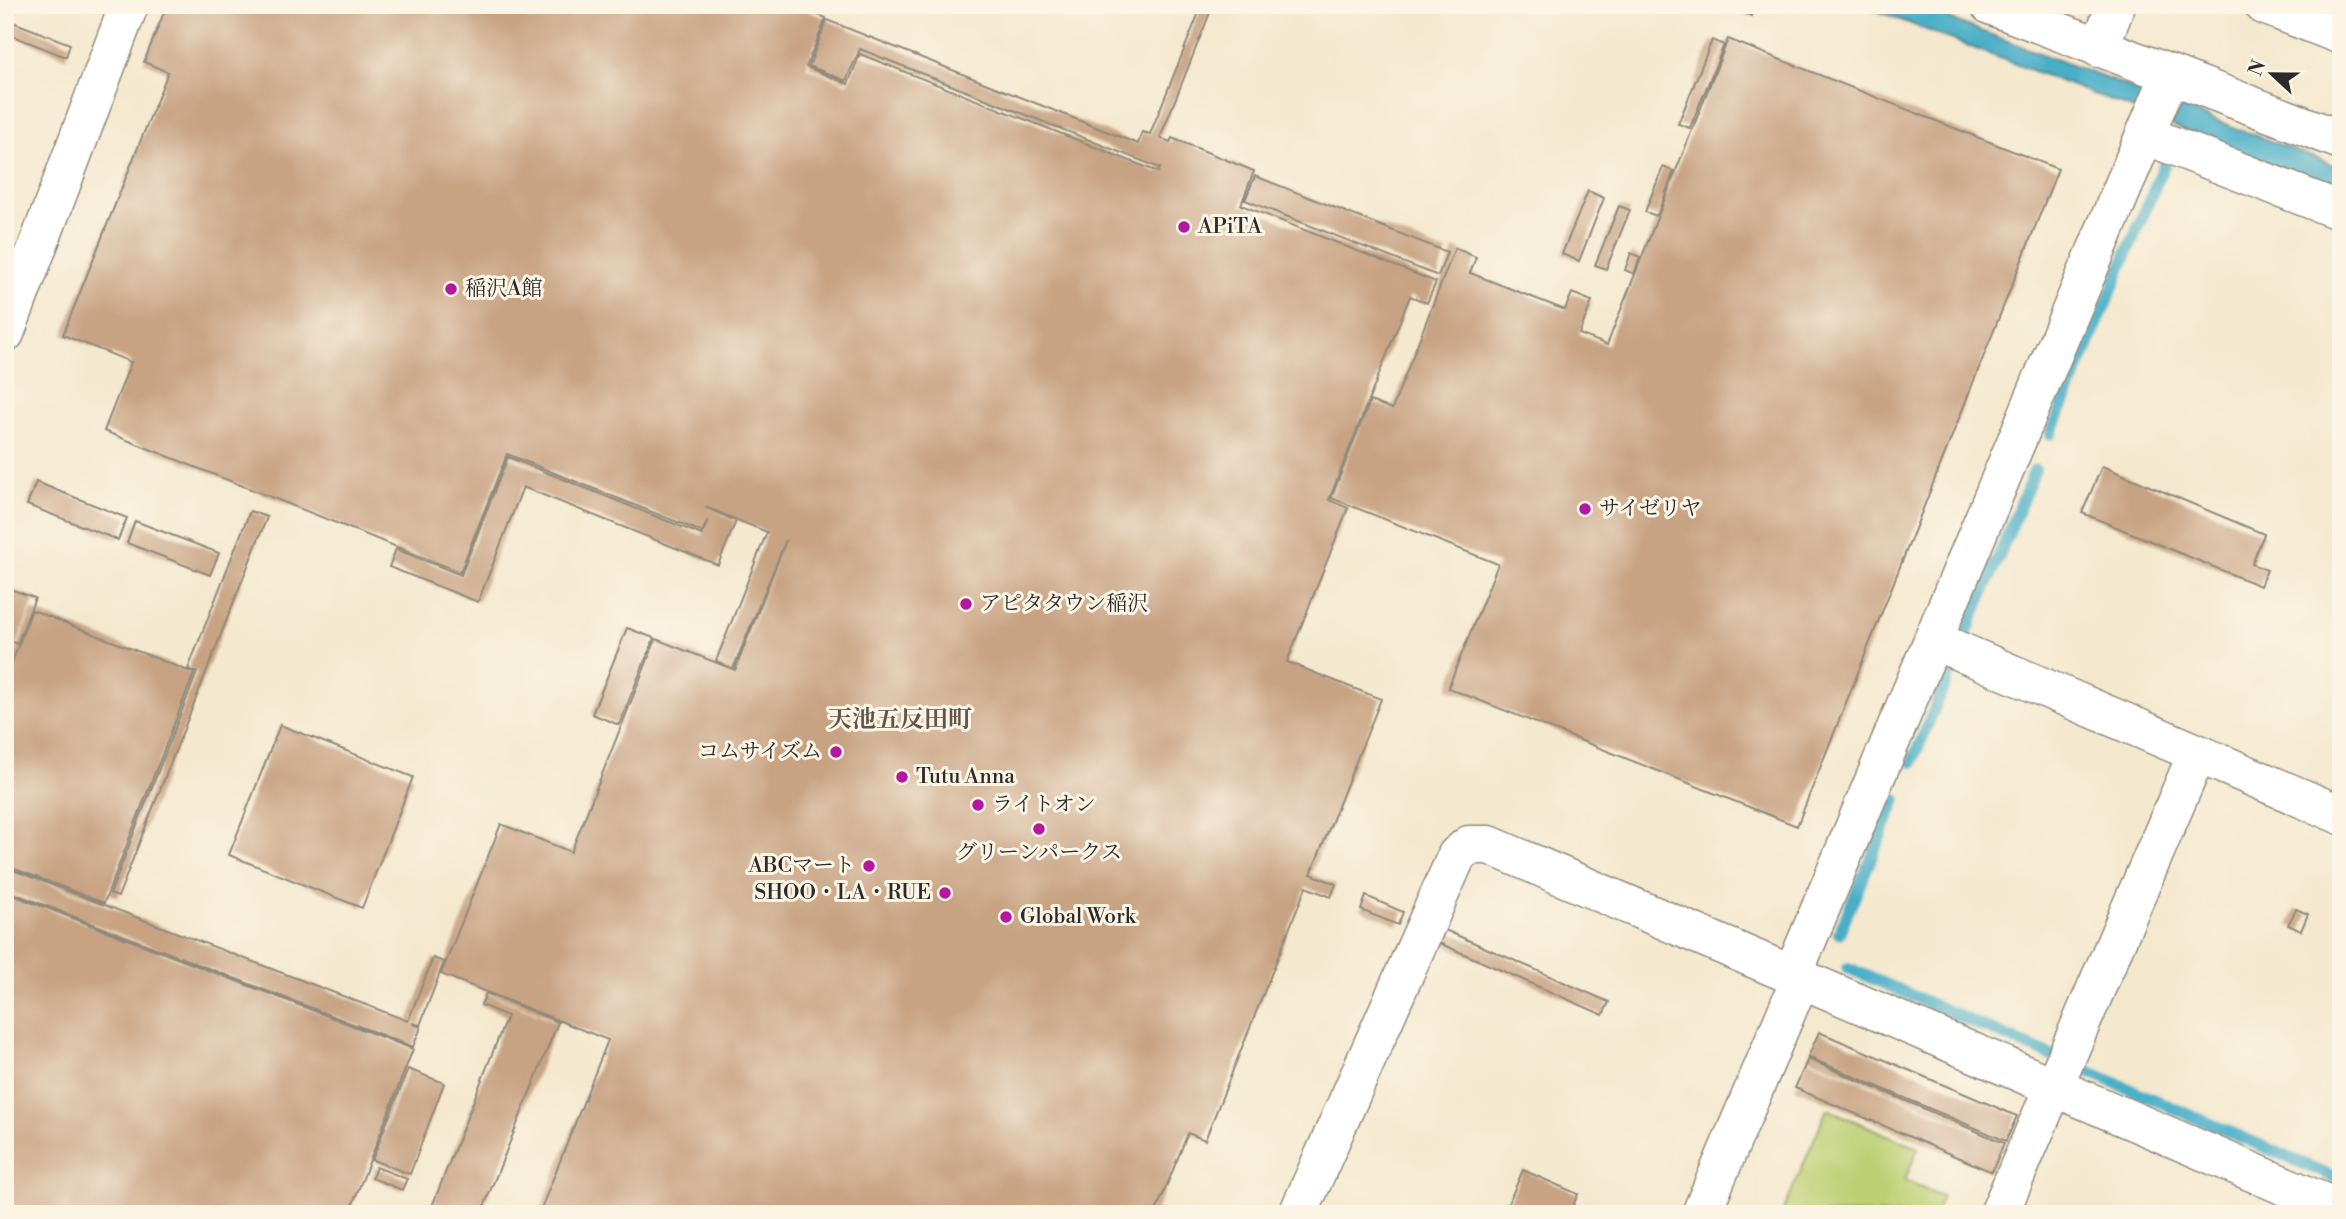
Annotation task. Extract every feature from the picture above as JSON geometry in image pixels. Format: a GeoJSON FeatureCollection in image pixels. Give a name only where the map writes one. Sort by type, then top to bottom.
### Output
{"type":"FeatureCollection","features":[{"type":"Feature","properties":{"kind":"street"},"geometry":{"type":"LineString","coordinates":[[5,333],[129,5]]}},
{"type":"Feature","properties":{"kind":"street"},"geometry":{"type":"LineString","coordinates":[[1990,5],[2099,48],[2157,107],[2341,211]]}},
{"type":"Feature","properties":{"kind":"street"},"geometry":{"type":"LineString","coordinates":[[2099,48],[2116,5]]}},
{"type":"Feature","properties":{"kind":"street"},"geometry":{"type":"LineString","coordinates":[[2264,5],[2308,13],[2341,35]]}},
{"type":"Feature","properties":{"kind":"street"},"geometry":{"type":"LineString","coordinates":[[2157,107],[2341,140]]}},
{"type":"Feature","properties":{"kind":"street"},"geometry":{"type":"LineString","coordinates":[[1700,1214],[1933,640],[2157,107]]}},
{"type":"Feature","properties":{"kind":"street"},"geometry":{"type":"LineString","coordinates":[[1933,640],[2341,815]]}},
{"type":"Feature","properties":{"kind":"street"},"geometry":{"type":"LineString","coordinates":[[2000,1214],[2197,754]]}},
{"type":"Feature","properties":{"kind":"street"},"geometry":{"type":"LineString","coordinates":[[1298,1214],[1457,855],[1469,845],[1489,845],[2341,1210]]}},
{"type":"Feature","properties":{"kind":"green space"},"geometry":{"type":"Polygon","coordinates":[[[1827,1109],[1918,1148],[1905,1180],[1942,1196],[1935,1214],[1782,1214],[1827,1109]]]}},
{"type":"Feature","properties":{"kind":"water"},"geometry":{"type":"Polygon","coordinates":[[[1862,5],[1913,5],[2341,168],[2341,195],[2132,109],[1862,5]]]}},
{"type":"Feature","properties":{"kind":"building"},"geometry":{"type":"Polygon","coordinates":[[[167,5],[794,5],[826,18],[806,67],[848,84],[860,54],[1158,172],[1160,168],[860,49],[846,81],[809,66],[827,20],[1138,144],[1142,132],[1150,134],[1202,5],[1213,5],[1160,138],[1170,142],[1172,138],[1254,171],[1241,205],[1436,282],[1427,303],[1410,296],[1329,500],[1348,508],[1287,662],[1381,699],[1311,874],[1336,884],[1331,897],[1306,887],[1205,1140],[1188,1133],[1155,1214],[539,1214],[608,1040],[441,974],[501,824],[571,852],[656,639],[735,670],[786,540],[733,669],[716,661],[767,532],[705,507],[736,521],[718,565],[523,487],[478,602],[389,567],[396,549],[461,575],[508,457],[702,535],[708,520],[702,532],[507,454],[460,572],[104,431],[131,362],[63,335],[168,72],[144,62],[167,5]]]}},
{"type":"Feature","properties":{"kind":"building"},"geometry":{"type":"Polygon","coordinates":[[[1731,5],[1755,5],[1751,16],[1730,8],[1731,5]]]}},
{"type":"Feature","properties":{"kind":"building"},"geometry":{"type":"Polygon","coordinates":[[[5,19],[70,44],[66,57],[5,33],[5,19]]]}},
{"type":"Feature","properties":{"kind":"building"},"geometry":{"type":"Polygon","coordinates":[[[1728,39],[2058,169],[1797,826],[1448,688],[1498,564],[1331,498],[1370,401],[1392,409],[1455,248],[1476,257],[1470,273],[1565,310],[1572,293],[1592,301],[1579,334],[1607,345],[1728,39]]]}},
{"type":"Feature","properties":{"kind":"building"},"geometry":{"type":"Polygon","coordinates":[[[1712,40],[1724,45],[1690,128],[1678,124],[1712,40]]]}},
{"type":"Feature","properties":{"kind":"building"},"geometry":{"type":"Polygon","coordinates":[[[1663,167],[1674,171],[1657,216],[1645,212],[1663,167]]]}},
{"type":"Feature","properties":{"kind":"building"},"geometry":{"type":"Polygon","coordinates":[[[1255,176],[1447,252],[1438,276],[1245,200],[1255,176]]]}},
{"type":"Feature","properties":{"kind":"building"},"geometry":{"type":"Polygon","coordinates":[[[1588,191],[1604,198],[1579,261],[1562,254],[1588,191]]]}},
{"type":"Feature","properties":{"kind":"building"},"geometry":{"type":"Polygon","coordinates":[[[1619,206],[1630,210],[1606,269],[1595,265],[1619,206]]]}},
{"type":"Feature","properties":{"kind":"building"},"geometry":{"type":"Polygon","coordinates":[[[1631,253],[1640,257],[1634,274],[1625,270],[1631,253]]]}},
{"type":"Feature","properties":{"kind":"building"},"geometry":{"type":"Polygon","coordinates":[[[2102,466],[2264,534],[2252,564],[2267,570],[2260,586],[2082,513],[2102,466]]]}},
{"type":"Feature","properties":{"kind":"building"},"geometry":{"type":"Polygon","coordinates":[[[36,482],[127,518],[118,540],[27,505],[36,482]]]}},
{"type":"Feature","properties":{"kind":"building"},"geometry":{"type":"Polygon","coordinates":[[[250,511],[267,517],[118,897],[110,894],[197,672],[188,669],[250,511]]]}},
{"type":"Feature","properties":{"kind":"building"},"geometry":{"type":"Polygon","coordinates":[[[135,521],[219,553],[210,575],[127,543],[135,521]]]}},
{"type":"Feature","properties":{"kind":"building"},"geometry":{"type":"Polygon","coordinates":[[[5,587],[35,598],[17,644],[5,639],[5,587]]]}},
{"type":"Feature","properties":{"kind":"building"},"geometry":{"type":"Polygon","coordinates":[[[32,610],[194,673],[104,903],[5,865],[5,680],[32,610]]]}},
{"type":"Feature","properties":{"kind":"building"},"geometry":{"type":"Polygon","coordinates":[[[627,628],[654,638],[619,725],[592,714],[627,628]]]}},
{"type":"Feature","properties":{"kind":"building"},"geometry":{"type":"Polygon","coordinates":[[[280,725],[413,777],[362,908],[229,855],[280,725]]]}},
{"type":"Feature","properties":{"kind":"building"},"geometry":{"type":"Polygon","coordinates":[[[5,867],[408,1021],[433,958],[444,962],[420,1025],[412,1023],[421,1027],[413,1047],[5,890],[5,867]]]}},
{"type":"Feature","properties":{"kind":"building"},"geometry":{"type":"Polygon","coordinates":[[[5,892],[413,1049],[349,1214],[5,1214],[5,892]]]}},
{"type":"Feature","properties":{"kind":"building"},"geometry":{"type":"Polygon","coordinates":[[[1366,896],[1403,912],[1398,925],[1361,910],[1366,896]]]}},
{"type":"Feature","properties":{"kind":"building"},"geometry":{"type":"Polygon","coordinates":[[[2296,909],[2308,914],[2301,931],[2288,925],[2296,909]]]}},
{"type":"Feature","properties":{"kind":"building"},"geometry":{"type":"Polygon","coordinates":[[[1445,930],[1609,1002],[1603,1015],[1439,943],[1445,930]]]}},
{"type":"Feature","properties":{"kind":"building"},"geometry":{"type":"Polygon","coordinates":[[[486,993],[558,1022],[481,1214],[429,1214],[507,1016],[481,1005],[486,993]]]}},
{"type":"Feature","properties":{"kind":"building"},"geometry":{"type":"Polygon","coordinates":[[[1819,1032],[2017,1116],[2006,1141],[1808,1057],[1819,1032]]]}},
{"type":"Feature","properties":{"kind":"building"},"geometry":{"type":"Polygon","coordinates":[[[1808,1059],[2004,1143],[1992,1172],[1795,1088],[1808,1059]]]}},
{"type":"Feature","properties":{"kind":"building"},"geometry":{"type":"Polygon","coordinates":[[[408,1069],[444,1083],[410,1174],[372,1160],[408,1069]]]}},
{"type":"Feature","properties":{"kind":"building"},"geometry":{"type":"Polygon","coordinates":[[[376,1167],[407,1179],[402,1190],[372,1178],[376,1167]]]}},
{"type":"Feature","properties":{"kind":"building"},"geometry":{"type":"Polygon","coordinates":[[[1523,1170],[1578,1194],[1569,1214],[1556,1211],[1555,1214],[1524,1214],[1507,1206],[1523,1170]]]}},
{"type":"Feature","properties":{"kind":"waterway"},"geometry":{"type":"LineString","coordinates":[[2051,434],[2165,163]]}},
{"type":"Feature","properties":{"kind":"waterway"},"geometry":{"type":"LineString","coordinates":[[1964,639],[2035,470]]}},
{"type":"Feature","properties":{"kind":"waterway"},"geometry":{"type":"LineString","coordinates":[[1912,762],[1953,665]]}},
{"type":"Feature","properties":{"kind":"waterway"},"geometry":{"type":"LineString","coordinates":[[1839,933],[1896,800]]}},
{"type":"Feature","properties":{"kind":"waterway"},"geometry":{"type":"LineString","coordinates":[[1848,968],[2052,1056]]}},
{"type":"Feature","properties":{"kind":"waterway"},"geometry":{"type":"LineString","coordinates":[[2076,1066],[2341,1180]]}},
{"type":"Feature","properties":{"kind":"place","name":"APiTA"},"geometry":{"type":"Point","coordinates":[1184,227]}},
{"type":"Feature","properties":{"kind":"place","name":"稲沢A館"},"geometry":{"type":"Point","coordinates":[451,289]}},
{"type":"Feature","properties":{"kind":"place","name":"サイゼリヤ"},"geometry":{"type":"Point","coordinates":[1585,509]}},
{"type":"Feature","properties":{"kind":"place","name":"アピタタウン稲沢"},"geometry":{"type":"Point","coordinates":[966,604]}},
{"type":"Feature","properties":{"kind":"place","name":"コムサイズム"},"geometry":{"type":"Point","coordinates":[836,752]}},
{"type":"Feature","properties":{"kind":"place","name":"Tutu Anna"},"geometry":{"type":"Point","coordinates":[902,777]}},
{"type":"Feature","properties":{"kind":"place","name":"ライトオン"},"geometry":{"type":"Point","coordinates":[978,805]}},
{"type":"Feature","properties":{"kind":"place","name":"グリーンパークス"},"geometry":{"type":"Point","coordinates":[1039,829]}},
{"type":"Feature","properties":{"kind":"place","name":"ABCマート"},"geometry":{"type":"Point","coordinates":[869,866]}},
{"type":"Feature","properties":{"kind":"place","name":"SHOO・LA・RUE"},"geometry":{"type":"Point","coordinates":[945,893]}},
{"type":"Feature","properties":{"kind":"place","name":"Global Work"},"geometry":{"type":"Point","coordinates":[1006,917]}},
{"type":"Feature","properties":{"kind":"district","name":"天池五反田町"},"geometry":{"type":"Point","coordinates":[900,720]}}]}
